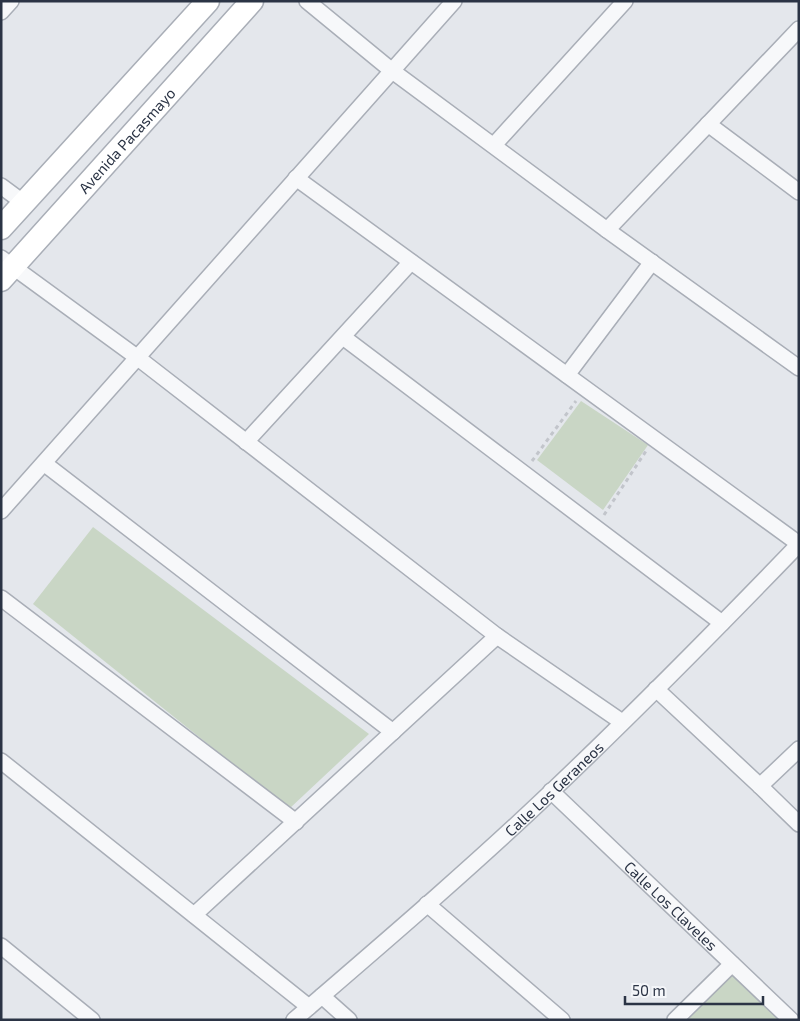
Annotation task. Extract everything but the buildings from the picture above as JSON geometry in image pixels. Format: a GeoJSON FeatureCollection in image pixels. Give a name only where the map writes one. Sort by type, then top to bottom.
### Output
{"type":"FeatureCollection","features":[{"type":"Feature","properties":{"kind":"main road"},"geometry":{"type":"LineString","coordinates":[[1,228],[208,1]]}},
{"type":"Feature","properties":{"kind":"main road","name":"Avenida Pacasmayo"},"geometry":{"type":"LineString","coordinates":[[5,268],[252,1]]}},
{"type":"Feature","properties":{"kind":"street"},"geometry":{"type":"LineString","coordinates":[[1,12],[11,1]]}},
{"type":"Feature","properties":{"kind":"street"},"geometry":{"type":"LineString","coordinates":[[307,1],[392,70],[607,230],[796,360]]}},
{"type":"Feature","properties":{"kind":"street"},"geometry":{"type":"LineString","coordinates":[[1,511],[454,1]]}},
{"type":"Feature","properties":{"kind":"street"},"geometry":{"type":"LineString","coordinates":[[494,146],[625,1]]}},
{"type":"Feature","properties":{"kind":"street"},"geometry":{"type":"LineString","coordinates":[[607,230],[798,32]]}},
{"type":"Feature","properties":{"kind":"street"},"geometry":{"type":"LineString","coordinates":[[708,124],[799,192]]}},
{"type":"Feature","properties":{"kind":"street"},"geometry":{"type":"LineString","coordinates":[[296,178],[799,544]]}},
{"type":"Feature","properties":{"kind":"street"},"geometry":{"type":"LineString","coordinates":[[1,186],[24,204]]}},
{"type":"Feature","properties":{"kind":"street"},"geometry":{"type":"LineString","coordinates":[[246,442],[411,262]]}},
{"type":"Feature","properties":{"kind":"street"},"geometry":{"type":"LineString","coordinates":[[567,375],[652,262]]}},
{"type":"Feature","properties":{"kind":"street"},"geometry":{"type":"LineString","coordinates":[[5,268],[138,358],[497,636],[622,722]]}},
{"type":"Feature","properties":{"kind":"street"},"geometry":{"type":"LineString","coordinates":[[343,337],[722,623]]}},
{"type":"Feature","properties":{"kind":"street"},"geometry":{"type":"LineString","coordinates":[[44,464],[393,732]]}},
{"type":"Feature","properties":{"kind":"street","name":"Calle Los Geraneos"},"geometry":{"type":"LineString","coordinates":[[294,1020],[427,904],[551,791],[656,689],[799,544]]}},
{"type":"Feature","properties":{"kind":"street"},"geometry":{"type":"LineString","coordinates":[[1,598],[296,822]]}},
{"type":"Feature","properties":{"kind":"street"},"geometry":{"type":"LineString","coordinates":[[194,915],[497,636]]}},
{"type":"Feature","properties":{"kind":"street"},"geometry":{"type":"LineString","coordinates":[[656,689],[799,824]]}},
{"type":"Feature","properties":{"kind":"street"},"geometry":{"type":"LineString","coordinates":[[760,786],[799,749]]}},
{"type":"Feature","properties":{"kind":"street"},"geometry":{"type":"LineString","coordinates":[[1,761],[309,1007]]}},
{"type":"Feature","properties":{"kind":"street","name":"Calle Los Claveles"},"geometry":{"type":"LineString","coordinates":[[551,791],[791,1020]]}},
{"type":"Feature","properties":{"kind":"street"},"geometry":{"type":"LineString","coordinates":[[427,904],[562,1020]]}},
{"type":"Feature","properties":{"kind":"street"},"geometry":{"type":"LineString","coordinates":[[1,946],[92,1020]]}},
{"type":"Feature","properties":{"kind":"street"},"geometry":{"type":"LineString","coordinates":[[675,1020],[732,964]]}},
{"type":"Feature","properties":{"kind":"street"},"geometry":{"type":"LineString","coordinates":[[322,996],[349,1020]]}},
{"type":"Feature","properties":{"kind":"path"},"geometry":{"type":"LineString","coordinates":[[523,473],[585,389]]}},
{"type":"Feature","properties":{"kind":"path"},"geometry":{"type":"LineString","coordinates":[[595,528],[654,439]]}},
{"type":"Feature","properties":{"kind":"green space"},"geometry":{"type":"Polygon","coordinates":[[[581,401],[648,445],[603,510],[537,460],[581,401]]]}},
{"type":"Feature","properties":{"kind":"green space"},"geometry":{"type":"Polygon","coordinates":[[[93,527],[369,734],[289,809],[33,604],[93,527]]]}},
{"type":"Feature","properties":{"kind":"green space"},"geometry":{"type":"Polygon","coordinates":[[[722,964],[780,1020],[667,1020],[722,964]]]}}]}
